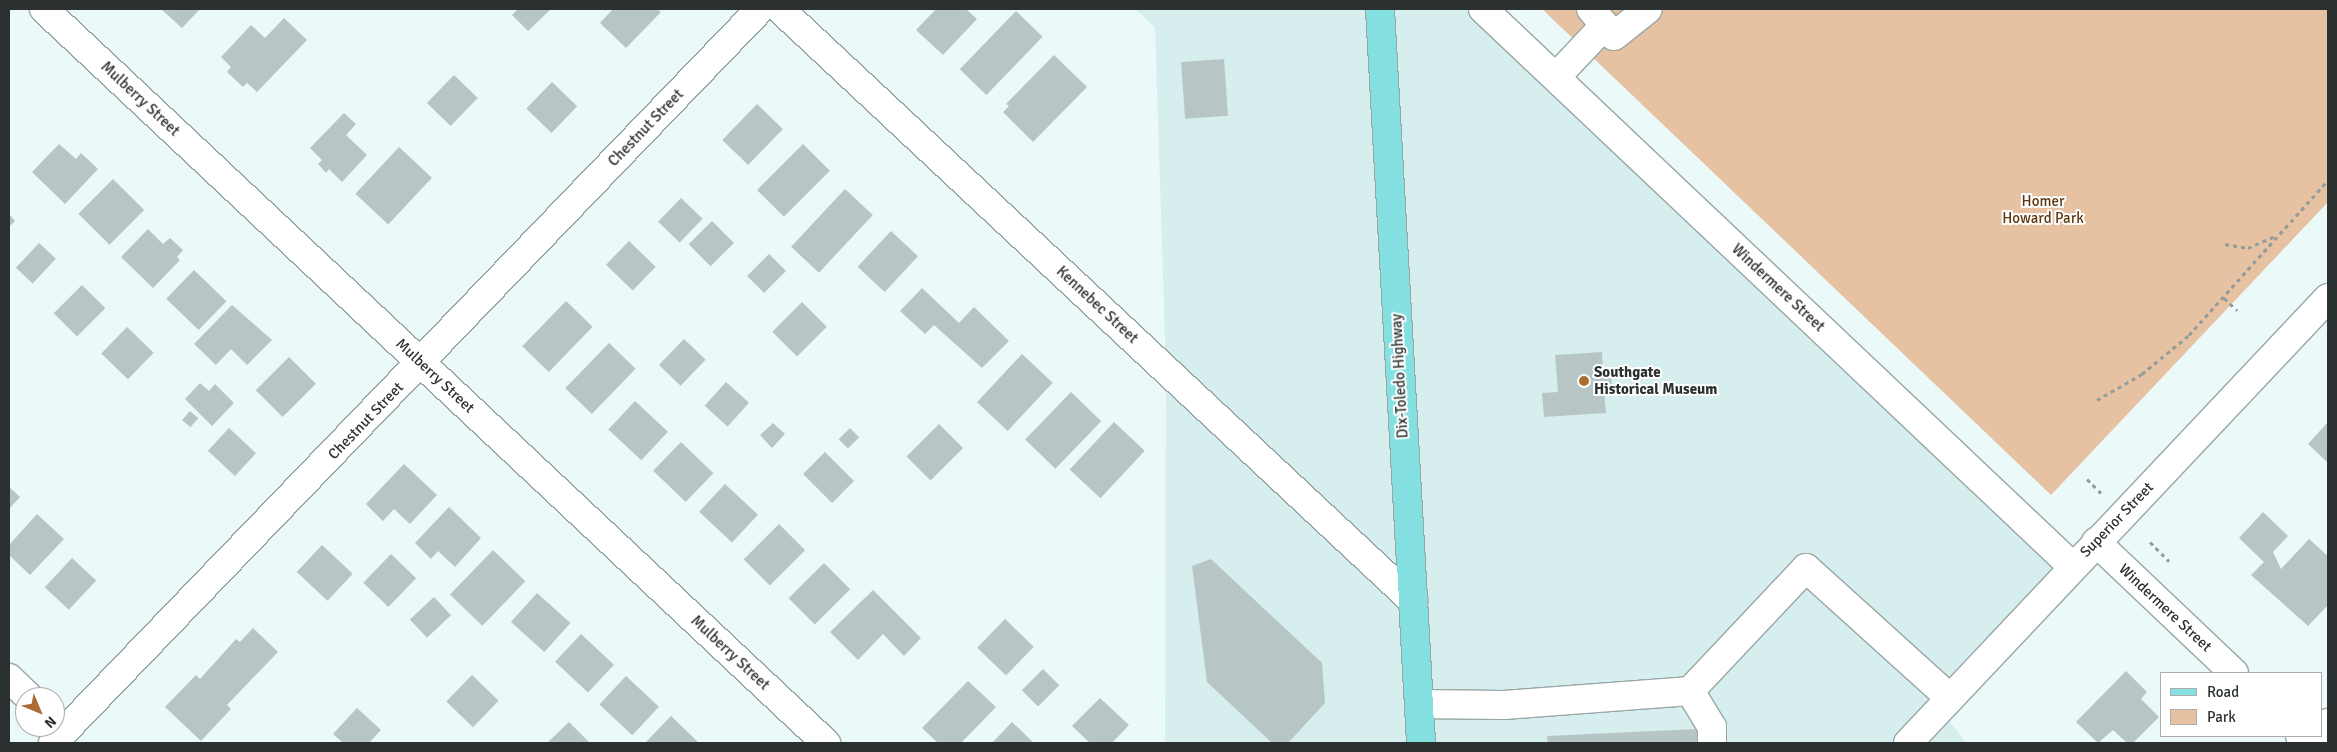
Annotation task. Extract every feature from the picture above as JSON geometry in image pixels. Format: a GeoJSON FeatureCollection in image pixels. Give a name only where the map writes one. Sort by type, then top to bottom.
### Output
{"type":"FeatureCollection","features":[{"type":"Feature","properties":{"kind":"main road","name":"Dix-Toledo Highway"},"geometry":{"type":"LineString","coordinates":[[1380,9],[1421,743]]}},
{"type":"Feature","properties":{"kind":"street","name":"Mulberry Street"},"geometry":{"type":"LineString","coordinates":[[44,9],[826,743]]}},
{"type":"Feature","properties":{"kind":"street","name":"Chestnut Street"},"geometry":{"type":"LineString","coordinates":[[65,733],[760,9]]}},
{"type":"Feature","properties":{"kind":"street","name":"Kennebec Street"},"geometry":{"type":"LineString","coordinates":[[780,9],[1413,601]]}},
{"type":"Feature","properties":{"kind":"street","name":"Windermere Street"},"geometry":{"type":"LineString","coordinates":[[1483,9],[2072,566]]}},
{"type":"Feature","properties":{"kind":"street"},"geometry":{"type":"LineString","coordinates":[[1556,77],[1598,17],[1614,36],[1648,9]]}},
{"type":"Feature","properties":{"kind":"street","name":"Superior Street"},"geometry":{"type":"LineString","coordinates":[[1911,742],[2072,566],[2328,298]]}},
{"type":"Feature","properties":{"kind":"street","name":"Windermere Street"},"geometry":{"type":"LineString","coordinates":[[2096,542],[2233,672]]}},
{"type":"Feature","properties":{"kind":"street"},"geometry":{"type":"LineString","coordinates":[[1419,704],[1504,705],[1690,691],[1806,568],[1950,698]]}},
{"type":"Feature","properties":{"kind":"street"},"geometry":{"type":"LineString","coordinates":[[9,678],[18,687]]}},
{"type":"Feature","properties":{"kind":"street"},"geometry":{"type":"LineString","coordinates":[[1690,691],[1712,727],[1712,743]]}},
{"type":"Feature","properties":{"kind":"path"},"geometry":{"type":"LineString","coordinates":[[2097,400],[2142,374],[2189,335],[2328,180]]}},
{"type":"Feature","properties":{"kind":"path"},"geometry":{"type":"LineString","coordinates":[[2226,244],[2248,248],[2276,236]]}},
{"type":"Feature","properties":{"kind":"path"},"geometry":{"type":"LineString","coordinates":[[2224,298],[2236,310]]}},
{"type":"Feature","properties":{"kind":"path"},"geometry":{"type":"LineString","coordinates":[[2087,479],[2104,496]]}},
{"type":"Feature","properties":{"kind":"path"},"geometry":{"type":"LineString","coordinates":[[2150,542],[2170,561]]}},
{"type":"Feature","properties":{"kind":"shaded area"},"geometry":{"type":"Polygon","coordinates":[[[1135,9],[1483,9],[2072,566],[1940,709],[1966,743],[1165,743],[1166,370],[1155,27],[1135,9]]]}},
{"type":"Feature","properties":{"kind":"green space","name":"Homer Howard Park"},"geometry":{"type":"Polygon","coordinates":[[[1542,9],[2328,9],[2328,202],[2051,495],[1542,9]]]}},
{"type":"Feature","properties":{"kind":"building"},"geometry":{"type":"Polygon","coordinates":[[[161,9],[200,9],[182,28],[161,9]]]}},
{"type":"Feature","properties":{"kind":"building"},"geometry":{"type":"Polygon","coordinates":[[[518,9],[551,9],[528,31],[512,15],[518,9]]]}},
{"type":"Feature","properties":{"kind":"building"},"geometry":{"type":"Polygon","coordinates":[[[613,9],[657,9],[661,12],[626,48],[600,23],[613,9]]]}},
{"type":"Feature","properties":{"kind":"building"},"geometry":{"type":"Polygon","coordinates":[[[936,9],[966,9],[977,19],[943,55],[916,30],[936,9]]]}},
{"type":"Feature","properties":{"kind":"building"},"geometry":{"type":"Polygon","coordinates":[[[1016,11],[1043,37],[986,95],[960,69],[1016,11]]]}},
{"type":"Feature","properties":{"kind":"building"},"geometry":{"type":"Polygon","coordinates":[[[284,18],[307,40],[257,92],[247,83],[243,87],[227,72],[231,67],[221,57],[251,25],[265,38],[284,18]]]}},
{"type":"Feature","properties":{"kind":"building"},"geometry":{"type":"Polygon","coordinates":[[[1054,55],[1087,87],[1033,142],[1003,112],[1009,106],[1006,104],[1054,55]]]}},
{"type":"Feature","properties":{"kind":"building"},"geometry":{"type":"Polygon","coordinates":[[[1224,59],[1228,116],[1185,119],[1181,62],[1224,59]]]}},
{"type":"Feature","properties":{"kind":"building"},"geometry":{"type":"Polygon","coordinates":[[[454,75],[478,98],[451,126],[427,103],[454,75]]]}},
{"type":"Feature","properties":{"kind":"building"},"geometry":{"type":"Polygon","coordinates":[[[552,82],[577,106],[551,133],[526,109],[552,82]]]}},
{"type":"Feature","properties":{"kind":"building"},"geometry":{"type":"Polygon","coordinates":[[[757,104],[783,129],[748,165],[722,140],[757,104]]]}},
{"type":"Feature","properties":{"kind":"building"},"geometry":{"type":"Polygon","coordinates":[[[344,113],[356,124],[346,135],[367,155],[342,182],[329,169],[326,173],[318,164],[322,160],[310,148],[344,113]]]}},
{"type":"Feature","properties":{"kind":"building"},"geometry":{"type":"Polygon","coordinates":[[[59,144],[76,159],[81,153],[98,169],[65,204],[32,172],[59,144]]]}},
{"type":"Feature","properties":{"kind":"building"},"geometry":{"type":"Polygon","coordinates":[[[803,144],[830,171],[784,217],[757,190],[803,144]]]}},
{"type":"Feature","properties":{"kind":"building"},"geometry":{"type":"Polygon","coordinates":[[[399,147],[432,178],[388,224],[355,194],[399,147]]]}},
{"type":"Feature","properties":{"kind":"building"},"geometry":{"type":"Polygon","coordinates":[[[113,179],[144,210],[109,245],[78,214],[113,179]]]}},
{"type":"Feature","properties":{"kind":"building"},"geometry":{"type":"Polygon","coordinates":[[[845,189],[873,215],[819,273],[791,247],[845,189]]]}},
{"type":"Feature","properties":{"kind":"building"},"geometry":{"type":"Polygon","coordinates":[[[681,198],[703,219],[680,243],[658,222],[681,198]]]}},
{"type":"Feature","properties":{"kind":"building"},"geometry":{"type":"Polygon","coordinates":[[[9,214],[15,221],[9,227],[9,214]]]}},
{"type":"Feature","properties":{"kind":"building"},"geometry":{"type":"Polygon","coordinates":[[[712,221],[734,243],[711,266],[689,244],[712,221]]]}},
{"type":"Feature","properties":{"kind":"building"},"geometry":{"type":"Polygon","coordinates":[[[148,229],[163,244],[170,238],[183,250],[177,257],[180,260],[153,288],[121,257],[148,229]]]}},
{"type":"Feature","properties":{"kind":"building"},"geometry":{"type":"Polygon","coordinates":[[[891,231],[918,256],[885,292],[858,267],[891,231]]]}},
{"type":"Feature","properties":{"kind":"building"},"geometry":{"type":"Polygon","coordinates":[[[629,241],[656,267],[633,290],[606,265],[629,241]]]}},
{"type":"Feature","properties":{"kind":"building"},"geometry":{"type":"Polygon","coordinates":[[[39,243],[56,259],[33,284],[16,268],[39,243]]]}},
{"type":"Feature","properties":{"kind":"building"},"geometry":{"type":"Polygon","coordinates":[[[769,254],[786,271],[764,293],[747,276],[769,254]]]}},
{"type":"Feature","properties":{"kind":"building"},"geometry":{"type":"Polygon","coordinates":[[[194,270],[226,301],[199,330],[166,299],[194,270]]]}},
{"type":"Feature","properties":{"kind":"building"},"geometry":{"type":"Polygon","coordinates":[[[82,285],[105,308],[77,337],[54,313],[82,285]]]}},
{"type":"Feature","properties":{"kind":"building"},"geometry":{"type":"Polygon","coordinates":[[[922,288],[959,323],[974,307],[1009,341],[982,368],[934,325],[925,334],[900,311],[922,288]]]}},
{"type":"Feature","properties":{"kind":"building"},"geometry":{"type":"Polygon","coordinates":[[[566,301],[593,327],[549,372],[522,346],[566,301]]]}},
{"type":"Feature","properties":{"kind":"building"},"geometry":{"type":"Polygon","coordinates":[[[802,302],[827,327],[797,356],[772,332],[802,302]]]}},
{"type":"Feature","properties":{"kind":"building"},"geometry":{"type":"Polygon","coordinates":[[[232,305],[272,340],[247,365],[231,349],[216,365],[194,344],[232,305]]]}},
{"type":"Feature","properties":{"kind":"building"},"geometry":{"type":"Polygon","coordinates":[[[127,327],[154,353],[128,379],[101,354],[127,327]]]}},
{"type":"Feature","properties":{"kind":"building"},"geometry":{"type":"Polygon","coordinates":[[[684,339],[706,360],[681,386],[659,365],[684,339]]]}},
{"type":"Feature","properties":{"kind":"building"},"geometry":{"type":"Polygon","coordinates":[[[609,343],[636,369],[592,414],[565,388],[609,343]]]}},
{"type":"Feature","properties":{"kind":"building","name":"Southgate Historical Museum"},"geometry":{"type":"Polygon","coordinates":[[[1602,352],[1603,371],[1611,371],[1612,390],[1604,391],[1606,413],[1544,417],[1542,393],[1558,392],[1555,355],[1602,352]]]}},
{"type":"Feature","properties":{"kind":"building"},"geometry":{"type":"Polygon","coordinates":[[[1022,354],[1053,383],[1008,431],[977,402],[1022,354]]]}},
{"type":"Feature","properties":{"kind":"building"},"geometry":{"type":"Polygon","coordinates":[[[289,357],[316,384],[283,417],[256,390],[289,357]]]}},
{"type":"Feature","properties":{"kind":"building"},"geometry":{"type":"Polygon","coordinates":[[[726,382],[749,403],[728,427],[705,406],[726,382]]]}},
{"type":"Feature","properties":{"kind":"building"},"geometry":{"type":"Polygon","coordinates":[[[200,383],[209,391],[215,384],[234,403],[212,426],[185,399],[200,383]]]}},
{"type":"Feature","properties":{"kind":"building"},"geometry":{"type":"Polygon","coordinates":[[[1071,392],[1101,421],[1055,469],[1025,439],[1071,392]]]}},
{"type":"Feature","properties":{"kind":"building"},"geometry":{"type":"Polygon","coordinates":[[[635,401],[668,432],[641,460],[608,430],[635,401]]]}},
{"type":"Feature","properties":{"kind":"building"},"geometry":{"type":"Polygon","coordinates":[[[190,411],[198,418],[190,427],[182,420],[190,411]]]}},
{"type":"Feature","properties":{"kind":"building"},"geometry":{"type":"Polygon","coordinates":[[[1114,422],[1145,451],[1100,498],[1070,470],[1114,422]]]}},
{"type":"Feature","properties":{"kind":"building"},"geometry":{"type":"Polygon","coordinates":[[[2328,422],[2328,463],[2308,444],[2328,422]]]}},
{"type":"Feature","properties":{"kind":"building"},"geometry":{"type":"Polygon","coordinates":[[[773,423],[785,434],[772,448],[760,435],[773,423]]]}},
{"type":"Feature","properties":{"kind":"building"},"geometry":{"type":"Polygon","coordinates":[[[939,424],[963,448],[931,481],[906,457],[939,424]]]}},
{"type":"Feature","properties":{"kind":"building"},"geometry":{"type":"Polygon","coordinates":[[[229,428],[256,453],[235,476],[208,451],[229,428]]]}},
{"type":"Feature","properties":{"kind":"building"},"geometry":{"type":"Polygon","coordinates":[[[850,428],[859,437],[848,449],[839,439],[850,428]]]}},
{"type":"Feature","properties":{"kind":"building"},"geometry":{"type":"Polygon","coordinates":[[[681,442],[713,473],[686,502],[653,471],[681,442]]]}},
{"type":"Feature","properties":{"kind":"building"},"geometry":{"type":"Polygon","coordinates":[[[825,452],[854,481],[832,503],[803,474],[825,452]]]}},
{"type":"Feature","properties":{"kind":"building"},"geometry":{"type":"Polygon","coordinates":[[[404,464],[437,495],[410,524],[394,509],[383,521],[366,504],[404,464]]]}},
{"type":"Feature","properties":{"kind":"building"},"geometry":{"type":"Polygon","coordinates":[[[725,484],[758,515],[732,542],[699,512],[725,484]]]}},
{"type":"Feature","properties":{"kind":"building"},"geometry":{"type":"Polygon","coordinates":[[[9,487],[20,497],[9,509],[9,487]]]}},
{"type":"Feature","properties":{"kind":"building"},"geometry":{"type":"Polygon","coordinates":[[[449,507],[481,538],[455,567],[438,551],[431,559],[415,543],[449,507]]]}},
{"type":"Feature","properties":{"kind":"building"},"geometry":{"type":"Polygon","coordinates":[[[2263,512],[2288,536],[2273,552],[2281,569],[2309,539],[2328,556],[2328,605],[2308,626],[2251,575],[2264,562],[2239,538],[2263,512]]]}},
{"type":"Feature","properties":{"kind":"building"},"geometry":{"type":"Polygon","coordinates":[[[37,514],[64,539],[30,575],[9,555],[9,545],[37,514]]]}},
{"type":"Feature","properties":{"kind":"building"},"geometry":{"type":"Polygon","coordinates":[[[779,524],[805,550],[770,586],[744,559],[779,524]]]}},
{"type":"Feature","properties":{"kind":"building"},"geometry":{"type":"Polygon","coordinates":[[[322,545],[353,574],[327,601],[297,572],[322,545]]]}},
{"type":"Feature","properties":{"kind":"building"},"geometry":{"type":"Polygon","coordinates":[[[493,550],[525,581],[482,626],[450,595],[493,550]]]}},
{"type":"Feature","properties":{"kind":"building"},"geometry":{"type":"Polygon","coordinates":[[[391,554],[416,578],[388,607],[363,583],[391,554]]]}},
{"type":"Feature","properties":{"kind":"building"},"geometry":{"type":"Polygon","coordinates":[[[72,558],[96,581],[69,610],[45,587],[72,558]]]}},
{"type":"Feature","properties":{"kind":"building"},"geometry":{"type":"Polygon","coordinates":[[[1211,559],[1322,663],[1325,703],[1288,743],[1272,743],[1207,682],[1192,566],[1211,559]]]}},
{"type":"Feature","properties":{"kind":"building"},"geometry":{"type":"Polygon","coordinates":[[[824,563],[850,589],[815,625],[789,598],[824,563]]]}},
{"type":"Feature","properties":{"kind":"building"},"geometry":{"type":"Polygon","coordinates":[[[873,590],[921,638],[904,656],[883,634],[858,660],[830,632],[873,590]]]}},
{"type":"Feature","properties":{"kind":"building"},"geometry":{"type":"Polygon","coordinates":[[[537,593],[570,623],[544,652],[511,622],[537,593]]]}},
{"type":"Feature","properties":{"kind":"building"},"geometry":{"type":"Polygon","coordinates":[[[434,597],[451,615],[427,638],[410,620],[434,597]]]}},
{"type":"Feature","properties":{"kind":"building"},"geometry":{"type":"Polygon","coordinates":[[[1005,619],[1034,647],[1006,676],[977,648],[1005,619]]]}},
{"type":"Feature","properties":{"kind":"building"},"geometry":{"type":"Polygon","coordinates":[[[253,628],[278,652],[227,705],[231,709],[201,741],[165,707],[196,675],[200,679],[236,639],[240,642],[253,628]]]}},
{"type":"Feature","properties":{"kind":"building"},"geometry":{"type":"Polygon","coordinates":[[[581,634],[614,665],[588,692],[555,662],[581,634]]]}},
{"type":"Feature","properties":{"kind":"building"},"geometry":{"type":"Polygon","coordinates":[[[1043,669],[1059,685],[1038,706],[1022,690],[1043,669]]]}},
{"type":"Feature","properties":{"kind":"building"},"geometry":{"type":"Polygon","coordinates":[[[2126,671],[2147,692],[2141,699],[2159,717],[2133,743],[2127,743],[2113,730],[2098,743],[2076,722],[2126,671]]]}},
{"type":"Feature","properties":{"kind":"building"},"geometry":{"type":"Polygon","coordinates":[[[472,675],[499,701],[473,727],[446,702],[472,675]]]}},
{"type":"Feature","properties":{"kind":"building"},"geometry":{"type":"Polygon","coordinates":[[[626,676],[659,707],[632,735],[599,705],[626,676]]]}},
{"type":"Feature","properties":{"kind":"building"},"geometry":{"type":"Polygon","coordinates":[[[968,681],[996,707],[961,743],[938,743],[922,728],[968,681]]]}},
{"type":"Feature","properties":{"kind":"building"},"geometry":{"type":"Polygon","coordinates":[[[1100,698],[1129,725],[1112,743],[1090,743],[1072,726],[1100,698]]]}},
{"type":"Feature","properties":{"kind":"building"},"geometry":{"type":"Polygon","coordinates":[[[357,708],[381,730],[369,743],[343,743],[333,734],[357,708]]]}},
{"type":"Feature","properties":{"kind":"building"},"geometry":{"type":"Polygon","coordinates":[[[671,716],[699,743],[645,743],[671,716]]]}},
{"type":"Feature","properties":{"kind":"building"},"geometry":{"type":"Polygon","coordinates":[[[569,722],[590,743],[547,743],[569,722]]]}},
{"type":"Feature","properties":{"kind":"building"},"geometry":{"type":"Polygon","coordinates":[[[1012,722],[1034,743],[992,743],[1012,722]]]}},
{"type":"Feature","properties":{"kind":"building"},"geometry":{"type":"Polygon","coordinates":[[[1697,729],[1697,743],[1548,743],[1547,736],[1697,729]]]}},
{"type":"Feature","properties":{"kind":"place","name":"Southgate Historical Museum"},"geometry":{"type":"Point","coordinates":[1584,381]}}]}
